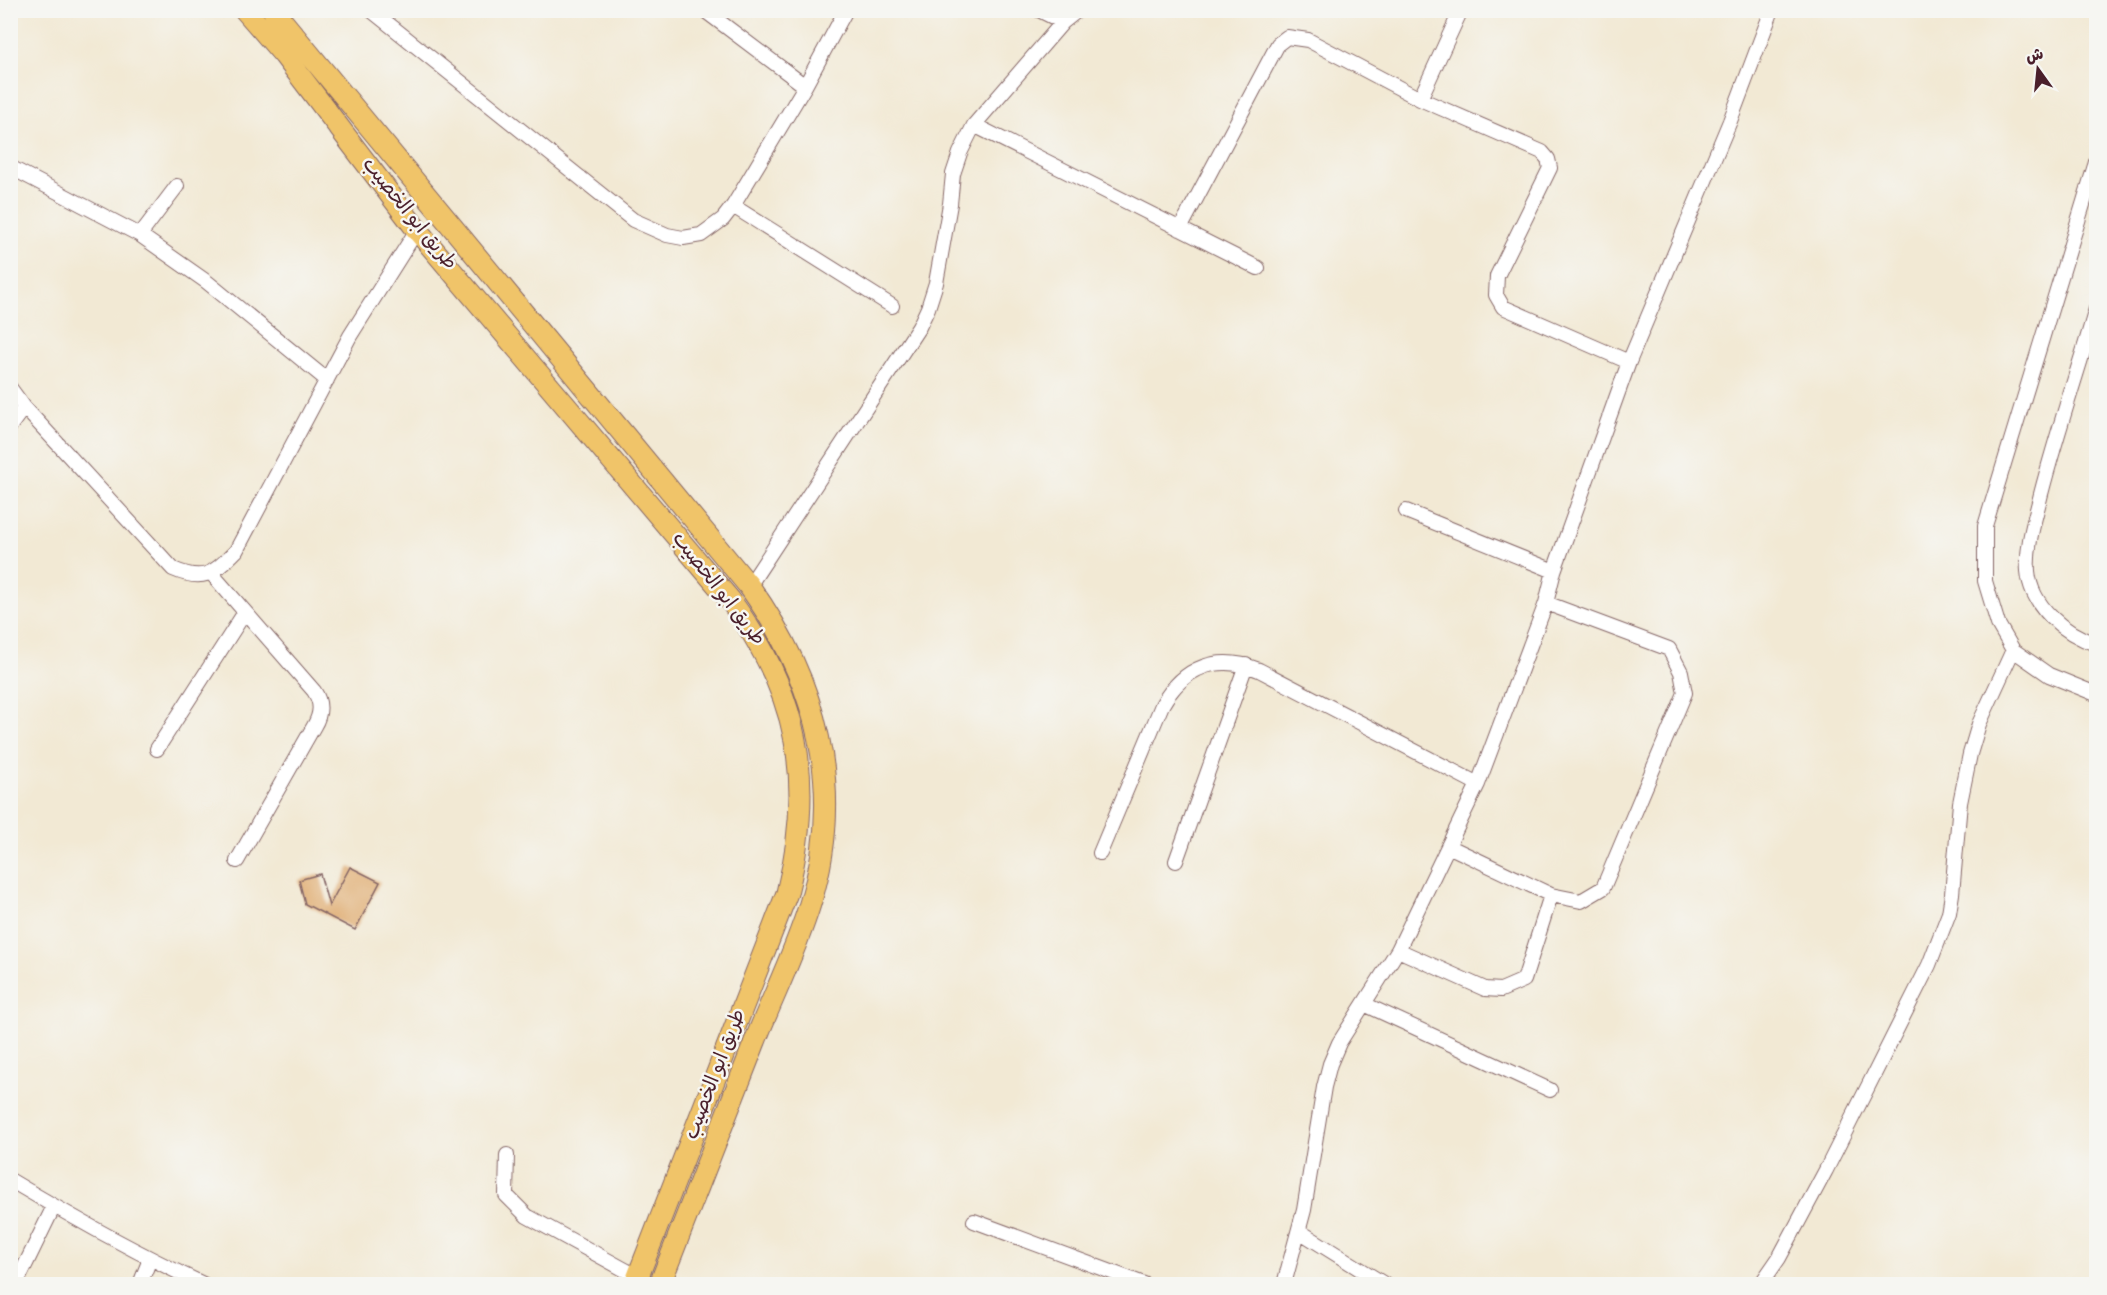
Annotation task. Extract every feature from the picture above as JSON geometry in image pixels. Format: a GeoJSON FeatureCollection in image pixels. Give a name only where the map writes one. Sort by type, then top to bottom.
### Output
{"type":"FeatureCollection","features":[{"type":"Feature","properties":{"kind":"main road","name":"طريق ابو الخصيب"},"geometry":{"type":"LineString","coordinates":[[245,10],[284,56],[417,230],[730,600],[749,625],[765,652],[788,710],[796,739],[800,770],[800,822],[787,893],[637,1281]]}},
{"type":"Feature","properties":{"kind":"main road","name":"طريق ابو الخصيب"},"geometry":{"type":"LineString","coordinates":[[273,10],[749,586],[769,613],[786,642],[811,704],[824,770],[825,803],[819,870],[800,934],[774,993],[660,1284]]}},
{"type":"Feature","properties":{"kind":"main road"},"geometry":{"type":"LineString","coordinates":[[499,326],[518,308]]}},
{"type":"Feature","properties":{"kind":"street"},"geometry":{"type":"LineString","coordinates":[[371,10],[633,220],[667,235],[683,237],[701,235],[712,228],[733,206],[805,86],[846,10]]}},
{"type":"Feature","properties":{"kind":"street"},"geometry":{"type":"LineString","coordinates":[[704,10],[805,86]]}},
{"type":"Feature","properties":{"kind":"street"},"geometry":{"type":"LineString","coordinates":[[1039,10],[1063,22]]}},
{"type":"Feature","properties":{"kind":"street"},"geometry":{"type":"LineString","coordinates":[[749,586],[910,342],[928,308],[936,283],[953,174],[960,153],[974,125],[1063,22],[1078,10]]}},
{"type":"Feature","properties":{"kind":"street"},"geometry":{"type":"LineString","coordinates":[[1420,99],[1461,10]]}},
{"type":"Feature","properties":{"kind":"street"},"geometry":{"type":"LineString","coordinates":[[1284,1284],[1299,1231],[1330,1064],[1350,1023],[1398,950],[1478,784],[1546,603],[1554,572],[1629,362],[1730,121],[1772,10]]}},
{"type":"Feature","properties":{"kind":"street"},"geometry":{"type":"LineString","coordinates":[[1180,229],[1278,44],[1287,37],[1308,39],[1420,99],[1542,152],[1548,159],[1550,168],[1497,276],[1496,295],[1503,307],[1629,362]]}},
{"type":"Feature","properties":{"kind":"street"},"geometry":{"type":"LineString","coordinates":[[974,125],[1258,268]]}},
{"type":"Feature","properties":{"kind":"street"},"geometry":{"type":"LineString","coordinates":[[2097,162],[1985,526],[1984,581],[1998,624],[2013,650],[2049,675],[2097,694]]}},
{"type":"Feature","properties":{"kind":"street"},"geometry":{"type":"LineString","coordinates":[[10,167],[140,235],[207,282],[327,380]]}},
{"type":"Feature","properties":{"kind":"street"},"geometry":{"type":"LineString","coordinates":[[140,235],[177,186]]}},
{"type":"Feature","properties":{"kind":"street"},"geometry":{"type":"LineString","coordinates":[[733,206],[892,306]]}},
{"type":"Feature","properties":{"kind":"street"},"geometry":{"type":"LineString","coordinates":[[10,388],[173,569],[189,576],[212,574],[236,551],[350,336],[417,230]]}},
{"type":"Feature","properties":{"kind":"street"},"geometry":{"type":"LineString","coordinates":[[2097,309],[2043,485],[2030,539],[2028,573],[2038,601],[2056,623],[2082,639],[2097,644]]}},
{"type":"Feature","properties":{"kind":"street"},"geometry":{"type":"LineString","coordinates":[[10,426],[24,406]]}},
{"type":"Feature","properties":{"kind":"street"},"geometry":{"type":"LineString","coordinates":[[1406,512],[1554,572]]}},
{"type":"Feature","properties":{"kind":"street"},"geometry":{"type":"LineString","coordinates":[[212,574],[314,691],[318,698],[320,712],[237,861]]}},
{"type":"Feature","properties":{"kind":"street"},"geometry":{"type":"LineString","coordinates":[[1448,846],[1551,895],[1581,901],[1603,888],[1685,693],[1681,672],[1669,649],[1546,603]]}},
{"type":"Feature","properties":{"kind":"street"},"geometry":{"type":"LineString","coordinates":[[157,749],[245,612]]}},
{"type":"Feature","properties":{"kind":"street"},"geometry":{"type":"LineString","coordinates":[[1761,1284],[1779,1258],[1826,1170],[1929,965],[1949,913],[1960,802],[1970,754],[1979,724],[2013,650]]}},
{"type":"Feature","properties":{"kind":"street"},"geometry":{"type":"LineString","coordinates":[[1100,853],[1169,692],[1179,681],[1203,667],[1224,663],[1246,665],[1259,670],[1478,784]]}},
{"type":"Feature","properties":{"kind":"street"},"geometry":{"type":"LineString","coordinates":[[1176,861],[1246,665]]}},
{"type":"Feature","properties":{"kind":"street"},"geometry":{"type":"LineString","coordinates":[[1398,950],[1485,989],[1501,990],[1524,980],[1551,895]]}},
{"type":"Feature","properties":{"kind":"street"},"geometry":{"type":"LineString","coordinates":[[1364,1004],[1550,1089]]}},
{"type":"Feature","properties":{"kind":"street"},"geometry":{"type":"LineString","coordinates":[[507,1155],[506,1195],[513,1204],[527,1216],[637,1281]]}},
{"type":"Feature","properties":{"kind":"street"},"geometry":{"type":"LineString","coordinates":[[10,1180],[150,1259],[203,1284]]}},
{"type":"Feature","properties":{"kind":"street"},"geometry":{"type":"LineString","coordinates":[[16,1284],[54,1206]]}},
{"type":"Feature","properties":{"kind":"street"},"geometry":{"type":"LineString","coordinates":[[974,1221],[1144,1284]]}},
{"type":"Feature","properties":{"kind":"street"},"geometry":{"type":"LineString","coordinates":[[1299,1231],[1384,1284]]}},
{"type":"Feature","properties":{"kind":"street"},"geometry":{"type":"LineString","coordinates":[[140,1284],[150,1259]]}},
{"type":"Feature","properties":{"kind":"building"},"geometry":{"type":"Polygon","coordinates":[[[350,867],[380,882],[355,930],[305,904],[299,880],[320,874],[329,906],[350,867]]]}}]}
